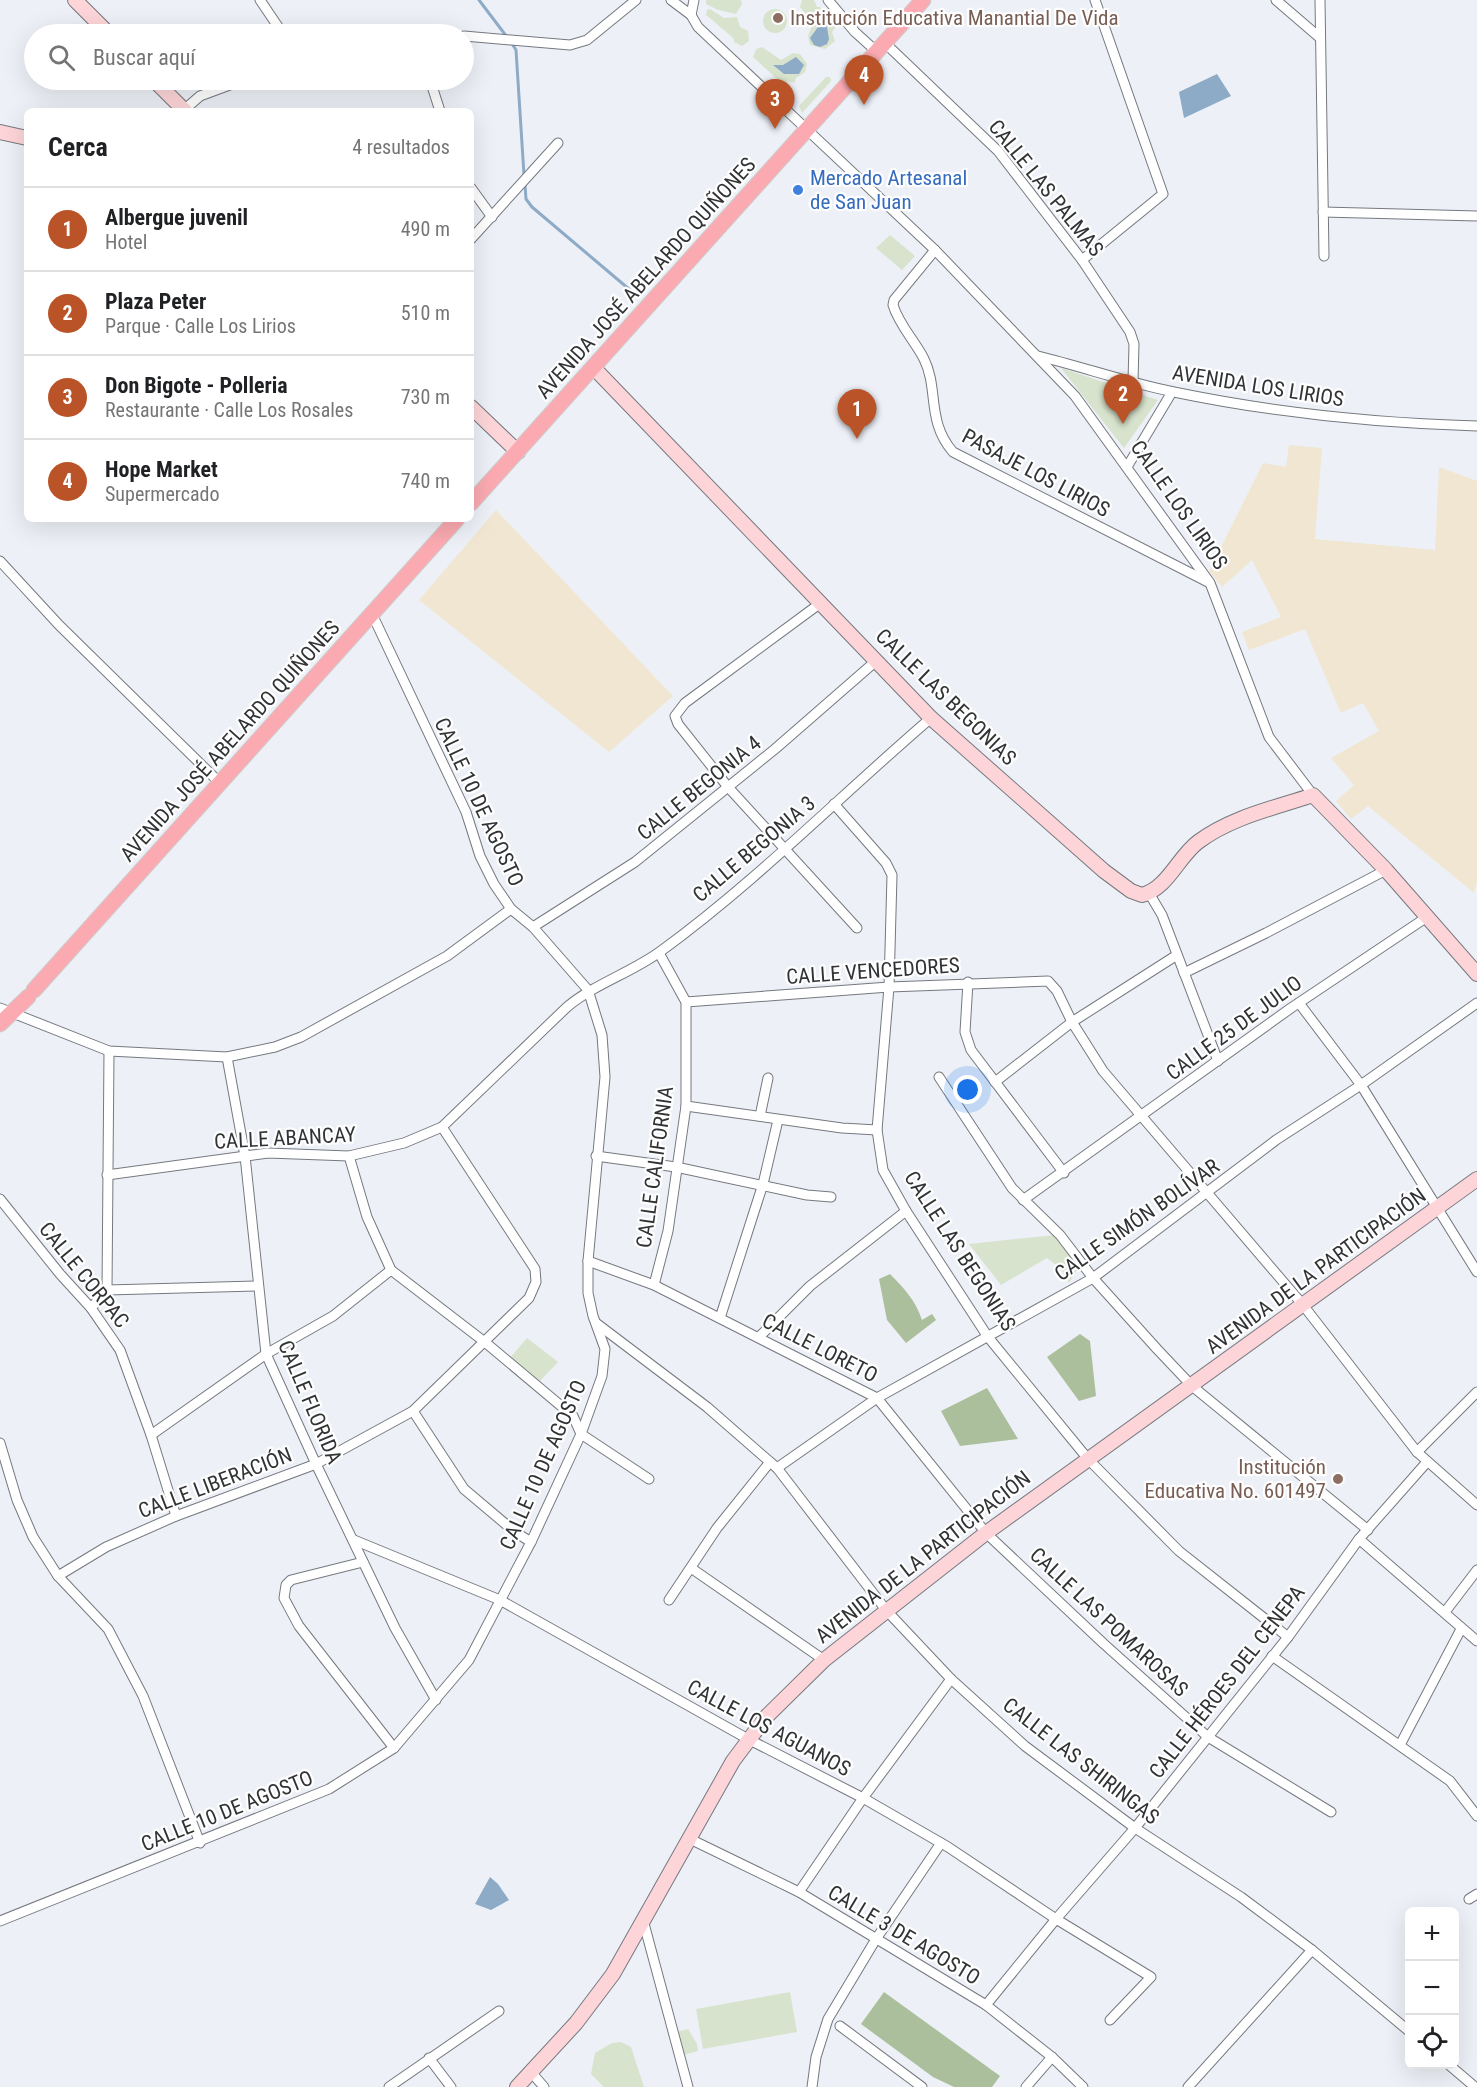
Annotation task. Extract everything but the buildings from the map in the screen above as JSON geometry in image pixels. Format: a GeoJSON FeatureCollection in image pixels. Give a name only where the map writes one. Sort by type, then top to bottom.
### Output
{"type":"FeatureCollection","features":[{"type":"Feature","properties":{"kind":"main road","name":"AVENIDA JOSÉ ABELARDO QUIÑONES"},"geometry":{"type":"LineString","coordinates":[[474,500],[809,130],[923,0]]}},
{"type":"Feature","properties":{"kind":"main road","name":"AVENIDA JOSÉ ABELARDO QUIÑONES"},"geometry":{"type":"LineString","coordinates":[[0,1024],[6,1010],[31,994],[453,522]]}},
{"type":"Feature","properties":{"kind":"street"},"geometry":{"type":"LineString","coordinates":[[75,0],[99,24]]}},
{"type":"Feature","properties":{"kind":"street"},"geometry":{"type":"LineString","coordinates":[[260,0],[276,24]]}},
{"type":"Feature","properties":{"kind":"street"},"geometry":{"type":"LineString","coordinates":[[474,37],[570,45],[587,40],[636,0]]}},
{"type":"Feature","properties":{"kind":"street","name":"CALLE LOS LIRIOS"},"geometry":{"type":"LineString","coordinates":[[671,0],[692,15],[698,27],[935,250],[1075,396],[1210,583],[1269,737],[1313,795],[1336,816],[1386,870],[1477,974]]}},
{"type":"Feature","properties":{"kind":"street"},"geometry":{"type":"LineString","coordinates":[[692,15],[694,0]]}},
{"type":"Feature","properties":{"kind":"street","name":"CALLE LAS PALMAS"},"geometry":{"type":"LineString","coordinates":[[828,0],[855,32],[881,47],[998,151],[1082,260],[1130,332],[1134,344],[1133,381]]}},
{"type":"Feature","properties":{"kind":"street"},"geometry":{"type":"LineString","coordinates":[[1082,260],[1163,194],[1095,0]]}},
{"type":"Feature","properties":{"kind":"street"},"geometry":{"type":"LineString","coordinates":[[1276,0],[1319,37]]}},
{"type":"Feature","properties":{"kind":"street"},"geometry":{"type":"LineString","coordinates":[[1320,0],[1324,256]]}},
{"type":"Feature","properties":{"kind":"street"},"geometry":{"type":"LineString","coordinates":[[163,90],[180,108]]}},
{"type":"Feature","properties":{"kind":"street"},"geometry":{"type":"LineString","coordinates":[[186,108],[200,96],[216,90]]}},
{"type":"Feature","properties":{"kind":"street"},"geometry":{"type":"LineString","coordinates":[[433,90],[439,108]]}},
{"type":"Feature","properties":{"kind":"street"},"geometry":{"type":"LineString","coordinates":[[0,132],[24,137]]}},
{"type":"Feature","properties":{"kind":"street"},"geometry":{"type":"LineString","coordinates":[[474,236],[558,143]]}},
{"type":"Feature","properties":{"kind":"street"},"geometry":{"type":"LineString","coordinates":[[474,192],[492,217]]}},
{"type":"Feature","properties":{"kind":"street"},"geometry":{"type":"LineString","coordinates":[[1323,212],[1477,216]]}},
{"type":"Feature","properties":{"kind":"street","name":"PASAJE LOS LIRIOS"},"geometry":{"type":"LineString","coordinates":[[935,250],[894,300],[893,305],[925,361],[938,429],[946,444],[953,452],[1014,486],[1210,583]]}},
{"type":"Feature","properties":{"kind":"street","name":"AVENIDA LOS LIRIOS"},"geometry":{"type":"LineString","coordinates":[[1038,356],[1172,392],[1274,411],[1380,423],[1477,426]]}},
{"type":"Feature","properties":{"kind":"street","name":"CALLE LAS BEGONIAS"},"geometry":{"type":"LineString","coordinates":[[593,367],[822,602],[931,718],[1104,871],[1136,894],[1149,893]]}},
{"type":"Feature","properties":{"kind":"street"},"geometry":{"type":"LineString","coordinates":[[1126,467],[1172,392]]}},
{"type":"Feature","properties":{"kind":"street"},"geometry":{"type":"LineString","coordinates":[[474,410],[518,452]]}},
{"type":"Feature","properties":{"kind":"street"},"geometry":{"type":"LineString","coordinates":[[0,561],[59,625],[220,783]]}},
{"type":"Feature","properties":{"kind":"street"},"geometry":{"type":"LineString","coordinates":[[822,602],[685,703],[676,712],[676,719],[728,787],[857,928]]}},
{"type":"Feature","properties":{"kind":"street","name":"CALLE 10 DE AGOSTO"},"geometry":{"type":"LineString","coordinates":[[0,1921],[200,1843],[329,1789],[394,1748],[469,1660],[531,1542],[581,1434],[602,1376],[605,1349],[588,1293],[588,1261],[605,1077],[602,1035],[588,990],[533,927],[511,909],[494,884],[480,856],[466,812],[372,614]]}},
{"type":"Feature","properties":{"kind":"street","name":"CALLE BEGONIA 4"},"geometry":{"type":"LineString","coordinates":[[533,927],[635,862],[728,787],[876,661]]}},
{"type":"Feature","properties":{"kind":"street","name":"CALLE BEGONIA 3"},"geometry":{"type":"LineString","coordinates":[[588,990],[659,952],[784,850],[931,718]]}},
{"type":"Feature","properties":{"kind":"street"},"geometry":{"type":"LineString","coordinates":[[1218,1061],[1162,915],[1149,893],[1196,843],[1217,830],[1313,795]]}},
{"type":"Feature","properties":{"kind":"street","name":"CALLE LAS BEGONIAS"},"geometry":{"type":"LineString","coordinates":[[834,804],[891,868],[889,987],[876,1130],[883,1170],[906,1211],[988,1338],[1088,1459],[1179,1551],[1288,1637]]}},
{"type":"Feature","properties":{"kind":"street"},"geometry":{"type":"LineString","coordinates":[[1184,972],[1266,933],[1386,870]]}},
{"type":"Feature","properties":{"kind":"street"},"geometry":{"type":"LineString","coordinates":[[6,1010],[109,1051],[227,1057],[275,1047],[301,1037],[447,956],[511,909]]}},
{"type":"Feature","properties":{"kind":"street","name":"CALLE 25 DE JULIO"},"geometry":{"type":"LineString","coordinates":[[1023,1200],[1064,1173],[1299,1003],[1427,917]]}},
{"type":"Feature","properties":{"kind":"street","name":"CALLE CALIFORNIA"},"geometry":{"type":"LineString","coordinates":[[654,1285],[668,1231],[686,1106],[686,1002],[659,952]]}},
{"type":"Feature","properties":{"kind":"street"},"geometry":{"type":"LineString","coordinates":[[995,1082],[1072,1022],[1177,955]]}},
{"type":"Feature","properties":{"kind":"street","name":"CALLE VENCEDORES"},"geometry":{"type":"LineString","coordinates":[[686,1002],[968,982],[1043,980],[1052,984],[1057,991],[1072,1022]]}},
{"type":"Feature","properties":{"kind":"street"},"geometry":{"type":"LineString","coordinates":[[968,982],[965,1032],[971,1050],[1064,1173]]}},
{"type":"Feature","properties":{"kind":"street","name":"CALLE ABANCAY"},"geometry":{"type":"LineString","coordinates":[[107,1175],[268,1154],[349,1156],[404,1143],[442,1127],[567,1007],[588,990]]}},
{"type":"Feature","properties":{"kind":"street"},"geometry":{"type":"LineString","coordinates":[[1299,1003],[1361,1085],[1477,1272]]}},
{"type":"Feature","properties":{"kind":"street","name":"CALLE SIMÓN BOLÍVAR"},"geometry":{"type":"LineString","coordinates":[[669,1600],[717,1528],[773,1465],[877,1398],[1093,1278],[1276,1140],[1361,1085],[1477,1003]]}},
{"type":"Feature","properties":{"kind":"street"},"geometry":{"type":"LineString","coordinates":[[1072,1022],[1103,1071],[1303,1305],[1417,1452],[1477,1505]]}},
{"type":"Feature","properties":{"kind":"street"},"geometry":{"type":"LineString","coordinates":[[91,1308],[107,1290],[109,1051]]}},
{"type":"Feature","properties":{"kind":"street","name":"CALLE FLORIDA"},"geometry":{"type":"LineString","coordinates":[[227,1057],[245,1156],[266,1354],[395,1628],[436,1700]]}},
{"type":"Feature","properties":{"kind":"street"},"geometry":{"type":"LineString","coordinates":[[939,1077],[1012,1188],[1060,1235],[1093,1278],[1192,1386],[1368,1530]]}},
{"type":"Feature","properties":{"kind":"street"},"geometry":{"type":"LineString","coordinates":[[760,1116],[768,1078]]}},
{"type":"Feature","properties":{"kind":"street"},"geometry":{"type":"LineString","coordinates":[[686,1106],[778,1120],[876,1130]]}},
{"type":"Feature","properties":{"kind":"street"},"geometry":{"type":"LineString","coordinates":[[720,1318],[763,1184],[778,1120]]}},
{"type":"Feature","properties":{"kind":"street","name":"CALLE LIBERACIÓN"},"geometry":{"type":"LineString","coordinates":[[58,1576],[106,1547],[176,1516],[316,1464],[413,1411],[486,1343],[529,1298],[537,1276],[535,1269],[442,1127]]}},
{"type":"Feature","properties":{"kind":"street"},"geometry":{"type":"LineString","coordinates":[[349,1156],[367,1217],[392,1270],[486,1343],[573,1416],[581,1434],[649,1479]]}},
{"type":"Feature","properties":{"kind":"street"},"geometry":{"type":"LineString","coordinates":[[596,1156],[676,1167],[807,1195],[831,1197]]}},
{"type":"Feature","properties":{"kind":"street","name":"AVENIDA DE LA PARTICIPACIÓN"},"geometry":{"type":"LineString","coordinates":[[517,2087],[576,2023],[607,1982],[733,1761],[748,1739],[766,1717],[824,1660],[986,1533],[1477,1179]]}},
{"type":"Feature","properties":{"kind":"street","name":"CALLE CORPAC"},"geometry":{"type":"LineString","coordinates":[[0,1199],[60,1274],[91,1308],[120,1350],[151,1435],[176,1516]]}},
{"type":"Feature","properties":{"kind":"street"},"geometry":{"type":"LineString","coordinates":[[759,1337],[810,1286],[906,1211]]}},
{"type":"Feature","properties":{"kind":"street","name":"CALLE LORETO"},"geometry":{"type":"LineString","coordinates":[[588,1261],[654,1285],[877,1398],[986,1533]]}},
{"type":"Feature","properties":{"kind":"street"},"geometry":{"type":"LineString","coordinates":[[151,1435],[266,1354],[333,1316],[392,1270]]}},
{"type":"Feature","properties":{"kind":"street"},"geometry":{"type":"LineString","coordinates":[[107,1290],[257,1286]]}},
{"type":"Feature","properties":{"kind":"street","name":"CALLE LAS SHIRINGAS"},"geometry":{"type":"LineString","coordinates":[[596,1323],[707,1407],[773,1465],[886,1610],[951,1679],[1025,1746],[1136,1828],[1241,1897],[1312,1950],[1405,2028]]}},
{"type":"Feature","properties":{"kind":"street"},"geometry":{"type":"LineString","coordinates":[[1417,1452],[1476,1396]]}},
{"type":"Feature","properties":{"kind":"street"},"geometry":{"type":"LineString","coordinates":[[413,1411],[464,1489],[515,1532],[531,1542]]}},
{"type":"Feature","properties":{"kind":"street"},"geometry":{"type":"LineString","coordinates":[[0,1443],[17,1500],[33,1537],[58,1576],[108,1629],[143,1696],[200,1843]]}},
{"type":"Feature","properties":{"kind":"street","name":"CALLE HÉROES DEL CENEPA"},"geometry":{"type":"LineString","coordinates":[[986,2006],[1056,1919],[1136,1828],[1288,1637],[1359,1539],[1427,1462]]}},
{"type":"Feature","properties":{"kind":"street","name":"CALLE LAS POMAROSAS"},"geometry":{"type":"LineString","coordinates":[[986,1533],[1104,1644],[1208,1737],[1331,1812]]}},
{"type":"Feature","properties":{"kind":"street"},"geometry":{"type":"LineString","coordinates":[[1359,1539],[1477,1641]]}},
{"type":"Feature","properties":{"kind":"street","name":"CALLE LOS AGUANOS"},"geometry":{"type":"LineString","coordinates":[[354,1540],[500,1600],[748,1739],[862,1798],[941,1843],[1056,1919],[1150,1977],[1110,2020]]}},
{"type":"Feature","properties":{"kind":"street"},"geometry":{"type":"LineString","coordinates":[[363,1562],[291,1580],[286,1585],[284,1598],[299,1626],[394,1748]]}},
{"type":"Feature","properties":{"kind":"street"},"geometry":{"type":"LineString","coordinates":[[691,1568],[824,1660]]}},
{"type":"Feature","properties":{"kind":"street"},"geometry":{"type":"LineString","coordinates":[[1445,1612],[1477,1570]]}},
{"type":"Feature","properties":{"kind":"street"},"geometry":{"type":"LineString","coordinates":[[1400,1745],[1461,1629]]}},
{"type":"Feature","properties":{"kind":"street"},"geometry":{"type":"LineString","coordinates":[[1272,1656],[1450,1781],[1477,1816]]}},
{"type":"Feature","properties":{"kind":"street"},"geometry":{"type":"LineString","coordinates":[[799,1892],[862,1798],[951,1679]]}},
{"type":"Feature","properties":{"kind":"street","name":"CALLE 3 DE AGOSTO"},"geometry":{"type":"LineString","coordinates":[[690,1839],[799,1892],[986,2006],[1052,2057],[1083,2087]]}},
{"type":"Feature","properties":{"kind":"street"},"geometry":{"type":"LineString","coordinates":[[812,2087],[816,2057],[828,2019],[876,1939],[941,1843]]}},
{"type":"Feature","properties":{"kind":"street"},"geometry":{"type":"LineString","coordinates":[[643,1920],[688,2087]]}},
{"type":"Feature","properties":{"kind":"street"},"geometry":{"type":"LineString","coordinates":[[1188,2087],[1312,1950]]}},
{"type":"Feature","properties":{"kind":"street"},"geometry":{"type":"LineString","coordinates":[[389,2087],[499,2011]]}},
{"type":"Feature","properties":{"kind":"street"},"geometry":{"type":"LineString","coordinates":[[840,2026],[922,2087]]}},
{"type":"Feature","properties":{"kind":"street"},"geometry":{"type":"LineString","coordinates":[[1026,2087],[1052,2057]]}},
{"type":"Feature","properties":{"kind":"street"},"geometry":{"type":"LineString","coordinates":[[429,2058],[451,2087]]}},
{"type":"Feature","properties":{"kind":"street"},"geometry":{"type":"LineString","coordinates":[[1454,2069],[1474,2087]]}},
{"type":"Feature","properties":{"kind":"street"},"geometry":{"type":"LineString","coordinates":[[531,2072],[544,2087]]}},
{"type":"Feature","properties":{"kind":"shaded area"},"geometry":{"type":"Polygon","coordinates":[[[1289,445],[1322,448],[1315,539],[1435,550],[1439,467],[1477,481],[1477,882],[1474,893],[1368,806],[1351,819],[1336,801],[1354,785],[1331,758],[1379,731],[1363,703],[1341,713],[1305,629],[1249,650],[1242,632],[1281,617],[1252,560],[1222,587],[1209,571],[1263,463],[1286,467],[1289,445]]]}},
{"type":"Feature","properties":{"kind":"shaded area"},"geometry":{"type":"Polygon","coordinates":[[[496,510],[673,696],[609,752],[419,600],[496,510]]]}},
{"type":"Feature","properties":{"kind":"green space"},"geometry":{"type":"Polygon","coordinates":[[[706,0],[741,0],[742,4],[736,14],[718,10],[706,4],[706,0]]]}},
{"type":"Feature","properties":{"kind":"green space"},"geometry":{"type":"Polygon","coordinates":[[[802,0],[814,0],[817,7],[820,7],[836,26],[832,32],[835,41],[825,49],[810,45],[808,36],[813,23],[800,7],[802,0]]]}},
{"type":"Feature","properties":{"kind":"green space"},"geometry":{"type":"Polygon","coordinates":[[[710,9],[724,18],[737,17],[740,27],[748,31],[749,41],[742,46],[734,42],[734,39],[706,15],[707,10],[710,9]]]}},
{"type":"Feature","properties":{"kind":"green space"},"geometry":{"type":"Polygon","coordinates":[[[775,9],[784,12],[787,21],[784,30],[775,33],[766,30],[763,21],[766,12],[775,9]]]}},
{"type":"Feature","properties":{"kind":"green space"},"geometry":{"type":"Polygon","coordinates":[[[762,47],[781,60],[793,53],[800,54],[807,64],[805,72],[796,78],[795,83],[787,81],[778,84],[778,80],[753,57],[756,49],[762,47]]]}},
{"type":"Feature","properties":{"kind":"green space"},"geometry":{"type":"Polygon","coordinates":[[[826,77],[830,77],[831,81],[802,113],[799,106],[826,77]]]}},
{"type":"Feature","properties":{"kind":"green space"},"geometry":{"type":"Polygon","coordinates":[[[890,235],[915,256],[902,270],[876,248],[890,235]]]}},
{"type":"Feature","properties":{"kind":"green space"},"geometry":{"type":"Polygon","coordinates":[[[1061,368],[1158,400],[1124,448],[1061,368]]]}},
{"type":"Feature","properties":{"kind":"green space"},"geometry":{"type":"Polygon","coordinates":[[[1055,1235],[1078,1268],[1069,1283],[1060,1268],[1047,1258],[1001,1285],[969,1244],[1055,1235]]]}},
{"type":"Feature","properties":{"kind":"green space"},"geometry":{"type":"Polygon","coordinates":[[[890,1274],[909,1295],[922,1320],[932,1314],[936,1320],[906,1343],[887,1320],[879,1279],[890,1274]]]}},
{"type":"Feature","properties":{"kind":"green space"},"geometry":{"type":"Polygon","coordinates":[[[1080,1334],[1090,1341],[1096,1396],[1079,1401],[1047,1357],[1080,1334]]]}},
{"type":"Feature","properties":{"kind":"green space"},"geometry":{"type":"Polygon","coordinates":[[[527,1338],[558,1362],[539,1382],[509,1359],[527,1338]]]}},
{"type":"Feature","properties":{"kind":"green space"},"geometry":{"type":"Polygon","coordinates":[[[987,1388],[1018,1439],[960,1446],[941,1411],[987,1388]]]}},
{"type":"Feature","properties":{"kind":"green space"},"geometry":{"type":"Polygon","coordinates":[[[790,1992],[797,2032],[703,2049],[696,2009],[790,1992]]]}},
{"type":"Feature","properties":{"kind":"green space"},"geometry":{"type":"Polygon","coordinates":[[[884,1992],[1000,2076],[992,2087],[954,2087],[933,2077],[861,2024],[884,1992]]]}},
{"type":"Feature","properties":{"kind":"green space"},"geometry":{"type":"Polygon","coordinates":[[[688,2029],[697,2044],[698,2051],[680,2056],[673,2033],[688,2029]]]}},
{"type":"Feature","properties":{"kind":"green space"},"geometry":{"type":"Polygon","coordinates":[[[621,2042],[631,2047],[644,2087],[604,2087],[591,2074],[595,2053],[612,2043],[621,2042]]]}},
{"type":"Feature","properties":{"kind":"water"},"geometry":{"type":"Polygon","coordinates":[[[817,15],[826,21],[829,39],[827,44],[820,47],[814,45],[810,38],[818,27],[817,15]]]}},
{"type":"Feature","properties":{"kind":"water"},"geometry":{"type":"Polygon","coordinates":[[[796,57],[804,65],[799,74],[784,74],[773,65],[783,65],[796,57]]]}},
{"type":"Feature","properties":{"kind":"water"},"geometry":{"type":"Polygon","coordinates":[[[1217,74],[1231,96],[1184,118],[1179,92],[1217,74]]]}},
{"type":"Feature","properties":{"kind":"water"},"geometry":{"type":"Polygon","coordinates":[[[490,1877],[509,1900],[491,1910],[475,1904],[490,1877]]]}},
{"type":"Feature","properties":{"kind":"waterway"},"geometry":{"type":"LineString","coordinates":[[479,0],[507,37]]}},
{"type":"Feature","properties":{"kind":"waterway"},"geometry":{"type":"LineString","coordinates":[[511,42],[516,50],[524,175]]}},
{"type":"Feature","properties":{"kind":"waterway"},"geometry":{"type":"LineString","coordinates":[[525,185],[526,199],[532,207],[636,295]]}},
{"type":"Feature","properties":{"kind":"place","name":"Institución Educativa Manantial De Vida"},"geometry":{"type":"Point","coordinates":[778,18]}},
{"type":"Feature","properties":{"kind":"place","name":"Hope Market"},"geometry":{"type":"Point","coordinates":[864,105]}},
{"type":"Feature","properties":{"kind":"place","name":"Don Bigote - Polleria"},"geometry":{"type":"Point","coordinates":[775,129]}},
{"type":"Feature","properties":{"kind":"place","name":"Mercado Artesanal de San Juan"},"geometry":{"type":"Point","coordinates":[798,190]}},
{"type":"Feature","properties":{"kind":"place","name":"Plaza Peter"},"geometry":{"type":"Point","coordinates":[1123,424]}},
{"type":"Feature","properties":{"kind":"place","name":"Albergue juvenil"},"geometry":{"type":"Point","coordinates":[857,439]}},
{"type":"Feature","properties":{"kind":"place","name":"Institución Educativa No. 601497"},"geometry":{"type":"Point","coordinates":[1338,1479]}}]}
